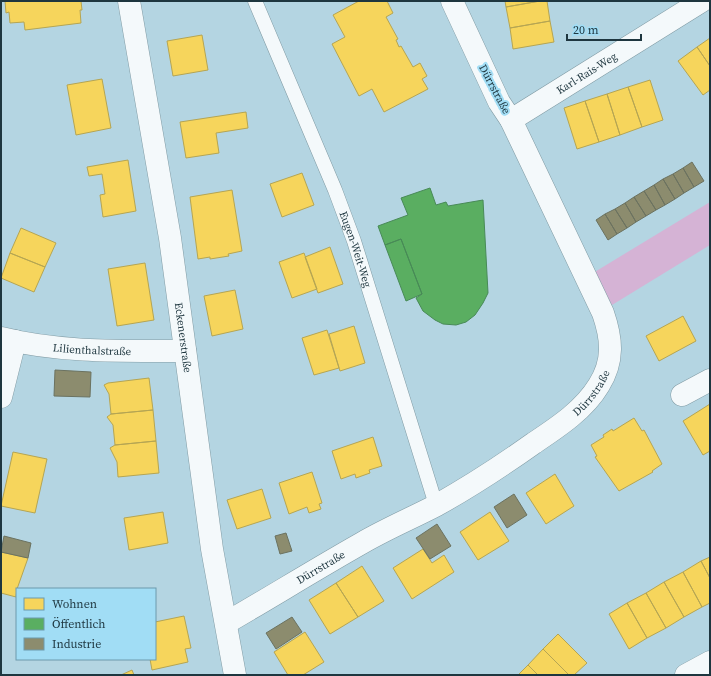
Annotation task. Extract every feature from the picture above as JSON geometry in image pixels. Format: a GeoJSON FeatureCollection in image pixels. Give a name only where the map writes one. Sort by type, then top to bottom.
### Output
{"type":"FeatureCollection","features":[{"type":"Feature","properties":{"kind":"street","name":"Eckenerstraße"},"geometry":{"type":"LineString","coordinates":[[129,1],[170,238],[212,549],[235,675]]}},
{"type":"Feature","properties":{"kind":"street","name":"Dürrstraße"},"geometry":{"type":"LineString","coordinates":[[226,623],[362,543],[436,505],[508,461],[576,412],[592,396],[609,365],[611,341],[603,313],[511,120],[499,102],[452,1]]}},
{"type":"Feature","properties":{"kind":"street","name":"Karl-Rais-Weg"},"geometry":{"type":"LineString","coordinates":[[511,120],[702,1]]}},
{"type":"Feature","properties":{"kind":"street","name":"Lilienthalstraße"},"geometry":{"type":"LineString","coordinates":[[8,340],[60,347],[103,350],[185,351]]}},
{"type":"Feature","properties":{"kind":"street"},"geometry":{"type":"LineString","coordinates":[[1,396],[8,340]]}},
{"type":"Feature","properties":{"kind":"street"},"geometry":{"type":"LineString","coordinates":[[682,395],[710,380]]}},
{"type":"Feature","properties":{"kind":"street"},"geometry":{"type":"LineString","coordinates":[[686,675],[710,662]]}},
{"type":"Feature","properties":{"kind":"lane","name":"Eugen-Weit-Weg"},"geometry":{"type":"LineString","coordinates":[[255,1],[335,190],[352,234],[375,304],[436,505]]}},
{"type":"Feature","properties":{"kind":"shaded area"},"geometry":{"type":"Polygon","coordinates":[[[710,202],[710,245],[612,305],[593,273],[710,202]]]}},
{"type":"Feature","properties":{"kind":"building: Wohnen"},"geometry":{"type":"Polygon","coordinates":[[[5,1],[81,1],[81,23],[25,30],[24,22],[10,23],[9,12],[6,13],[5,1]]]}},
{"type":"Feature","properties":{"kind":"building: Wohnen"},"geometry":{"type":"Polygon","coordinates":[[[359,1],[387,1],[393,13],[386,17],[398,39],[396,40],[399,47],[401,46],[413,67],[420,63],[427,76],[422,79],[428,89],[384,112],[372,89],[359,96],[332,44],[345,37],[333,15],[359,1]]]}},
{"type":"Feature","properties":{"kind":"building: Wohnen"},"geometry":{"type":"Polygon","coordinates":[[[505,1],[540,1],[506,7],[505,1]]]}},
{"type":"Feature","properties":{"kind":"building: Wohnen"},"geometry":{"type":"Polygon","coordinates":[[[547,1],[550,21],[510,28],[506,7],[547,1]]]}},
{"type":"Feature","properties":{"kind":"building: Wohnen"},"geometry":{"type":"Polygon","coordinates":[[[550,21],[554,42],[513,49],[510,28],[550,21]]]}},
{"type":"Feature","properties":{"kind":"building: Wohnen"},"geometry":{"type":"Polygon","coordinates":[[[202,35],[208,70],[173,76],[167,41],[202,35]]]}},
{"type":"Feature","properties":{"kind":"building: Wohnen"},"geometry":{"type":"Polygon","coordinates":[[[710,38],[710,66],[697,47],[710,38]]]}},
{"type":"Feature","properties":{"kind":"building: Wohnen"},"geometry":{"type":"Polygon","coordinates":[[[697,47],[710,66],[710,90],[703,95],[678,61],[697,47]]]}},
{"type":"Feature","properties":{"kind":"building: Wohnen"},"geometry":{"type":"Polygon","coordinates":[[[102,79],[111,128],[76,135],[67,85],[102,79]]]}},
{"type":"Feature","properties":{"kind":"building: Wohnen"},"geometry":{"type":"Polygon","coordinates":[[[650,80],[663,120],[642,127],[628,87],[650,80]]]}},
{"type":"Feature","properties":{"kind":"building: Wohnen"},"geometry":{"type":"Polygon","coordinates":[[[628,87],[642,127],[620,135],[607,94],[628,87]]]}},
{"type":"Feature","properties":{"kind":"building: Wohnen"},"geometry":{"type":"Polygon","coordinates":[[[607,94],[620,135],[599,142],[585,101],[607,94]]]}},
{"type":"Feature","properties":{"kind":"building: Wohnen"},"geometry":{"type":"Polygon","coordinates":[[[585,101],[599,142],[577,149],[564,108],[585,101]]]}},
{"type":"Feature","properties":{"kind":"building: Wohnen"},"geometry":{"type":"Polygon","coordinates":[[[246,112],[248,128],[216,133],[219,153],[186,158],[180,122],[246,112]]]}},
{"type":"Feature","properties":{"kind":"building: Wohnen"},"geometry":{"type":"Polygon","coordinates":[[[128,160],[136,211],[103,217],[100,195],[105,194],[102,174],[89,176],[87,167],[128,160]]]}},
{"type":"Feature","properties":{"kind":"building: Wohnen"},"geometry":{"type":"Polygon","coordinates":[[[302,173],[314,205],[282,217],[270,184],[302,173]]]}},
{"type":"Feature","properties":{"kind":"building: Wohnen"},"geometry":{"type":"Polygon","coordinates":[[[232,190],[242,251],[228,254],[229,256],[198,259],[190,197],[232,190]]]}},
{"type":"Feature","properties":{"kind":"building: Wohnen"},"geometry":{"type":"Polygon","coordinates":[[[21,228],[56,243],[45,267],[10,253],[21,228]]]}},
{"type":"Feature","properties":{"kind":"building: Wohnen"},"geometry":{"type":"Polygon","coordinates":[[[330,247],[343,284],[318,293],[305,257],[330,247]]]}},
{"type":"Feature","properties":{"kind":"building: Wohnen"},"geometry":{"type":"Polygon","coordinates":[[[10,253],[45,267],[34,292],[1,278],[10,253]]]}},
{"type":"Feature","properties":{"kind":"building: Wohnen"},"geometry":{"type":"Polygon","coordinates":[[[304,253],[317,289],[292,298],[279,262],[304,253]]]}},
{"type":"Feature","properties":{"kind":"building: Wohnen"},"geometry":{"type":"Polygon","coordinates":[[[145,263],[154,320],[117,326],[108,269],[145,263]]]}},
{"type":"Feature","properties":{"kind":"building: Wohnen"},"geometry":{"type":"Polygon","coordinates":[[[235,290],[243,329],[212,336],[204,296],[235,290]]]}},
{"type":"Feature","properties":{"kind":"building: Wohnen"},"geometry":{"type":"Polygon","coordinates":[[[683,316],[696,341],[659,361],[646,336],[683,316]]]}},
{"type":"Feature","properties":{"kind":"building: Wohnen"},"geometry":{"type":"Polygon","coordinates":[[[354,326],[365,363],[340,371],[329,334],[354,326]]]}},
{"type":"Feature","properties":{"kind":"building: Wohnen"},"geometry":{"type":"Polygon","coordinates":[[[327,330],[339,368],[314,375],[302,338],[327,330]]]}},
{"type":"Feature","properties":{"kind":"building: Wohnen"},"geometry":{"type":"Polygon","coordinates":[[[149,378],[153,410],[111,414],[109,394],[104,385],[108,383],[149,378]]]}},
{"type":"Feature","properties":{"kind":"building: Wohnen"},"geometry":{"type":"Polygon","coordinates":[[[710,404],[710,451],[703,455],[683,421],[710,404]]]}},
{"type":"Feature","properties":{"kind":"building: Wohnen"},"geometry":{"type":"Polygon","coordinates":[[[153,410],[156,441],[115,445],[113,425],[107,417],[111,414],[153,410]]]}},
{"type":"Feature","properties":{"kind":"building: Wohnen"},"geometry":{"type":"Polygon","coordinates":[[[634,418],[642,431],[644,430],[662,464],[652,471],[653,472],[619,491],[595,457],[597,456],[591,445],[604,437],[603,435],[612,429],[613,431],[634,418]]]}},
{"type":"Feature","properties":{"kind":"building: Wohnen"},"geometry":{"type":"Polygon","coordinates":[[[373,437],[382,466],[369,470],[370,473],[356,478],[355,474],[341,479],[332,451],[373,437]]]}},
{"type":"Feature","properties":{"kind":"building: Wohnen"},"geometry":{"type":"Polygon","coordinates":[[[156,441],[159,473],[118,477],[117,462],[110,448],[115,445],[156,441]]]}},
{"type":"Feature","properties":{"kind":"building: Wohnen"},"geometry":{"type":"Polygon","coordinates":[[[13,452],[47,459],[35,513],[1,506],[13,452]]]}},
{"type":"Feature","properties":{"kind":"building: Wohnen"},"geometry":{"type":"Polygon","coordinates":[[[312,472],[322,503],[319,504],[321,509],[309,513],[307,507],[289,514],[279,483],[312,472]]]}},
{"type":"Feature","properties":{"kind":"building: Wohnen"},"geometry":{"type":"Polygon","coordinates":[[[555,474],[574,506],[546,524],[526,493],[555,474]]]}},
{"type":"Feature","properties":{"kind":"building: Wohnen"},"geometry":{"type":"Polygon","coordinates":[[[262,489],[271,518],[237,529],[227,500],[262,489]]]}},
{"type":"Feature","properties":{"kind":"building: Wohnen"},"geometry":{"type":"Polygon","coordinates":[[[163,512],[168,543],[129,550],[124,518],[163,512]]]}},
{"type":"Feature","properties":{"kind":"building: Wohnen"},"geometry":{"type":"Polygon","coordinates":[[[490,512],[509,541],[478,560],[460,532],[490,512]]]}},
{"type":"Feature","properties":{"kind":"building: Wohnen"},"geometry":{"type":"Polygon","coordinates":[[[423,549],[432,563],[444,555],[454,572],[412,599],[393,568],[423,549]]]}},
{"type":"Feature","properties":{"kind":"building: Wohnen"},"geometry":{"type":"Polygon","coordinates":[[[1,552],[28,558],[17,588],[16,588],[16,597],[1,593],[1,552]]]}},
{"type":"Feature","properties":{"kind":"building: Wohnen"},"geometry":{"type":"Polygon","coordinates":[[[710,557],[710,578],[701,561],[710,557]]]}},
{"type":"Feature","properties":{"kind":"building: Wohnen"},"geometry":{"type":"Polygon","coordinates":[[[701,561],[710,578],[710,603],[702,607],[683,572],[701,561]]]}},
{"type":"Feature","properties":{"kind":"building: Wohnen"},"geometry":{"type":"Polygon","coordinates":[[[362,566],[384,601],[358,617],[336,583],[362,566]]]}},
{"type":"Feature","properties":{"kind":"building: Wohnen"},"geometry":{"type":"Polygon","coordinates":[[[683,572],[702,607],[684,617],[664,582],[683,572]]]}},
{"type":"Feature","properties":{"kind":"building: Wohnen"},"geometry":{"type":"Polygon","coordinates":[[[664,582],[684,617],[666,628],[646,593],[664,582]]]}},
{"type":"Feature","properties":{"kind":"building: Wohnen"},"geometry":{"type":"Polygon","coordinates":[[[336,583],[358,617],[330,634],[309,600],[336,583]]]}},
{"type":"Feature","properties":{"kind":"building: Wohnen"},"geometry":{"type":"Polygon","coordinates":[[[646,593],[666,628],[647,638],[627,603],[646,593]]]}},
{"type":"Feature","properties":{"kind":"building: Wohnen"},"geometry":{"type":"Polygon","coordinates":[[[627,603],[647,638],[629,649],[609,614],[627,603]]]}},
{"type":"Feature","properties":{"kind":"building: Wohnen"},"geometry":{"type":"Polygon","coordinates":[[[184,616],[191,648],[185,649],[188,662],[152,670],[150,660],[156,660],[156,622],[184,616]]]}},
{"type":"Feature","properties":{"kind":"building: Wohnen"},"geometry":{"type":"Polygon","coordinates":[[[305,632],[324,662],[303,675],[288,675],[274,652],[305,632]]]}},
{"type":"Feature","properties":{"kind":"building: Wohnen"},"geometry":{"type":"Polygon","coordinates":[[[558,634],[587,663],[574,675],[569,675],[543,649],[558,634]]]}},
{"type":"Feature","properties":{"kind":"building: Wohnen"},"geometry":{"type":"Polygon","coordinates":[[[543,649],[569,675],[538,675],[528,665],[543,649]]]}},
{"type":"Feature","properties":{"kind":"building: Wohnen"},"geometry":{"type":"Polygon","coordinates":[[[528,665],[538,675],[518,675],[528,665]]]}},
{"type":"Feature","properties":{"kind":"building: Wohnen"},"geometry":{"type":"Polygon","coordinates":[[[132,670],[134,675],[121,675],[132,670]]]}},
{"type":"Feature","properties":{"kind":"building: Öffentlich"},"geometry":{"type":"Polygon","coordinates":[[[430,188],[436,205],[446,202],[448,206],[483,200],[488,293],[475,315],[466,322],[456,325],[443,324],[423,311],[416,298],[422,294],[401,239],[385,245],[378,226],[408,215],[401,198],[430,188]]]}},
{"type":"Feature","properties":{"kind":"building: Öffentlich"},"geometry":{"type":"Polygon","coordinates":[[[401,239],[422,294],[406,301],[385,245],[401,239]]]}},
{"type":"Feature","properties":{"kind":"building: Industrie"},"geometry":{"type":"Polygon","coordinates":[[[692,162],[704,181],[694,187],[683,168],[692,162]]]}},
{"type":"Feature","properties":{"kind":"building: Industrie"},"geometry":{"type":"Polygon","coordinates":[[[683,168],[694,187],[684,193],[673,174],[683,168]]]}},
{"type":"Feature","properties":{"kind":"building: Industrie"},"geometry":{"type":"Polygon","coordinates":[[[673,174],[684,193],[675,199],[663,179],[673,174]]]}},
{"type":"Feature","properties":{"kind":"building: Industrie"},"geometry":{"type":"Polygon","coordinates":[[[663,179],[675,199],[665,205],[654,185],[663,179]]]}},
{"type":"Feature","properties":{"kind":"building: Industrie"},"geometry":{"type":"Polygon","coordinates":[[[654,185],[665,205],[656,210],[644,191],[654,185]]]}},
{"type":"Feature","properties":{"kind":"building: Industrie"},"geometry":{"type":"Polygon","coordinates":[[[644,191],[656,210],[646,216],[634,197],[644,191]]]}},
{"type":"Feature","properties":{"kind":"building: Industrie"},"geometry":{"type":"Polygon","coordinates":[[[634,197],[646,216],[636,222],[625,203],[634,197]]]}},
{"type":"Feature","properties":{"kind":"building: Industrie"},"geometry":{"type":"Polygon","coordinates":[[[625,203],[636,222],[627,228],[615,209],[625,203]]]}},
{"type":"Feature","properties":{"kind":"building: Industrie"},"geometry":{"type":"Polygon","coordinates":[[[615,209],[627,228],[617,234],[605,214],[615,209]]]}},
{"type":"Feature","properties":{"kind":"building: Industrie"},"geometry":{"type":"Polygon","coordinates":[[[605,214],[617,234],[608,240],[596,220],[605,214]]]}},
{"type":"Feature","properties":{"kind":"building: Industrie"},"geometry":{"type":"Polygon","coordinates":[[[55,370],[91,372],[90,397],[54,396],[55,370]]]}},
{"type":"Feature","properties":{"kind":"building: Industrie"},"geometry":{"type":"Polygon","coordinates":[[[514,494],[527,515],[507,528],[494,507],[514,494]]]}},
{"type":"Feature","properties":{"kind":"building: Industrie"},"geometry":{"type":"Polygon","coordinates":[[[437,524],[451,546],[430,559],[416,538],[437,524]]]}},
{"type":"Feature","properties":{"kind":"building: Industrie"},"geometry":{"type":"Polygon","coordinates":[[[286,533],[292,551],[280,554],[275,536],[286,533]]]}},
{"type":"Feature","properties":{"kind":"building: Industrie"},"geometry":{"type":"Polygon","coordinates":[[[4,536],[31,543],[28,558],[1,552],[4,536]]]}},
{"type":"Feature","properties":{"kind":"building: Industrie"},"geometry":{"type":"Polygon","coordinates":[[[292,617],[302,632],[276,649],[266,633],[292,617]]]}}]}
